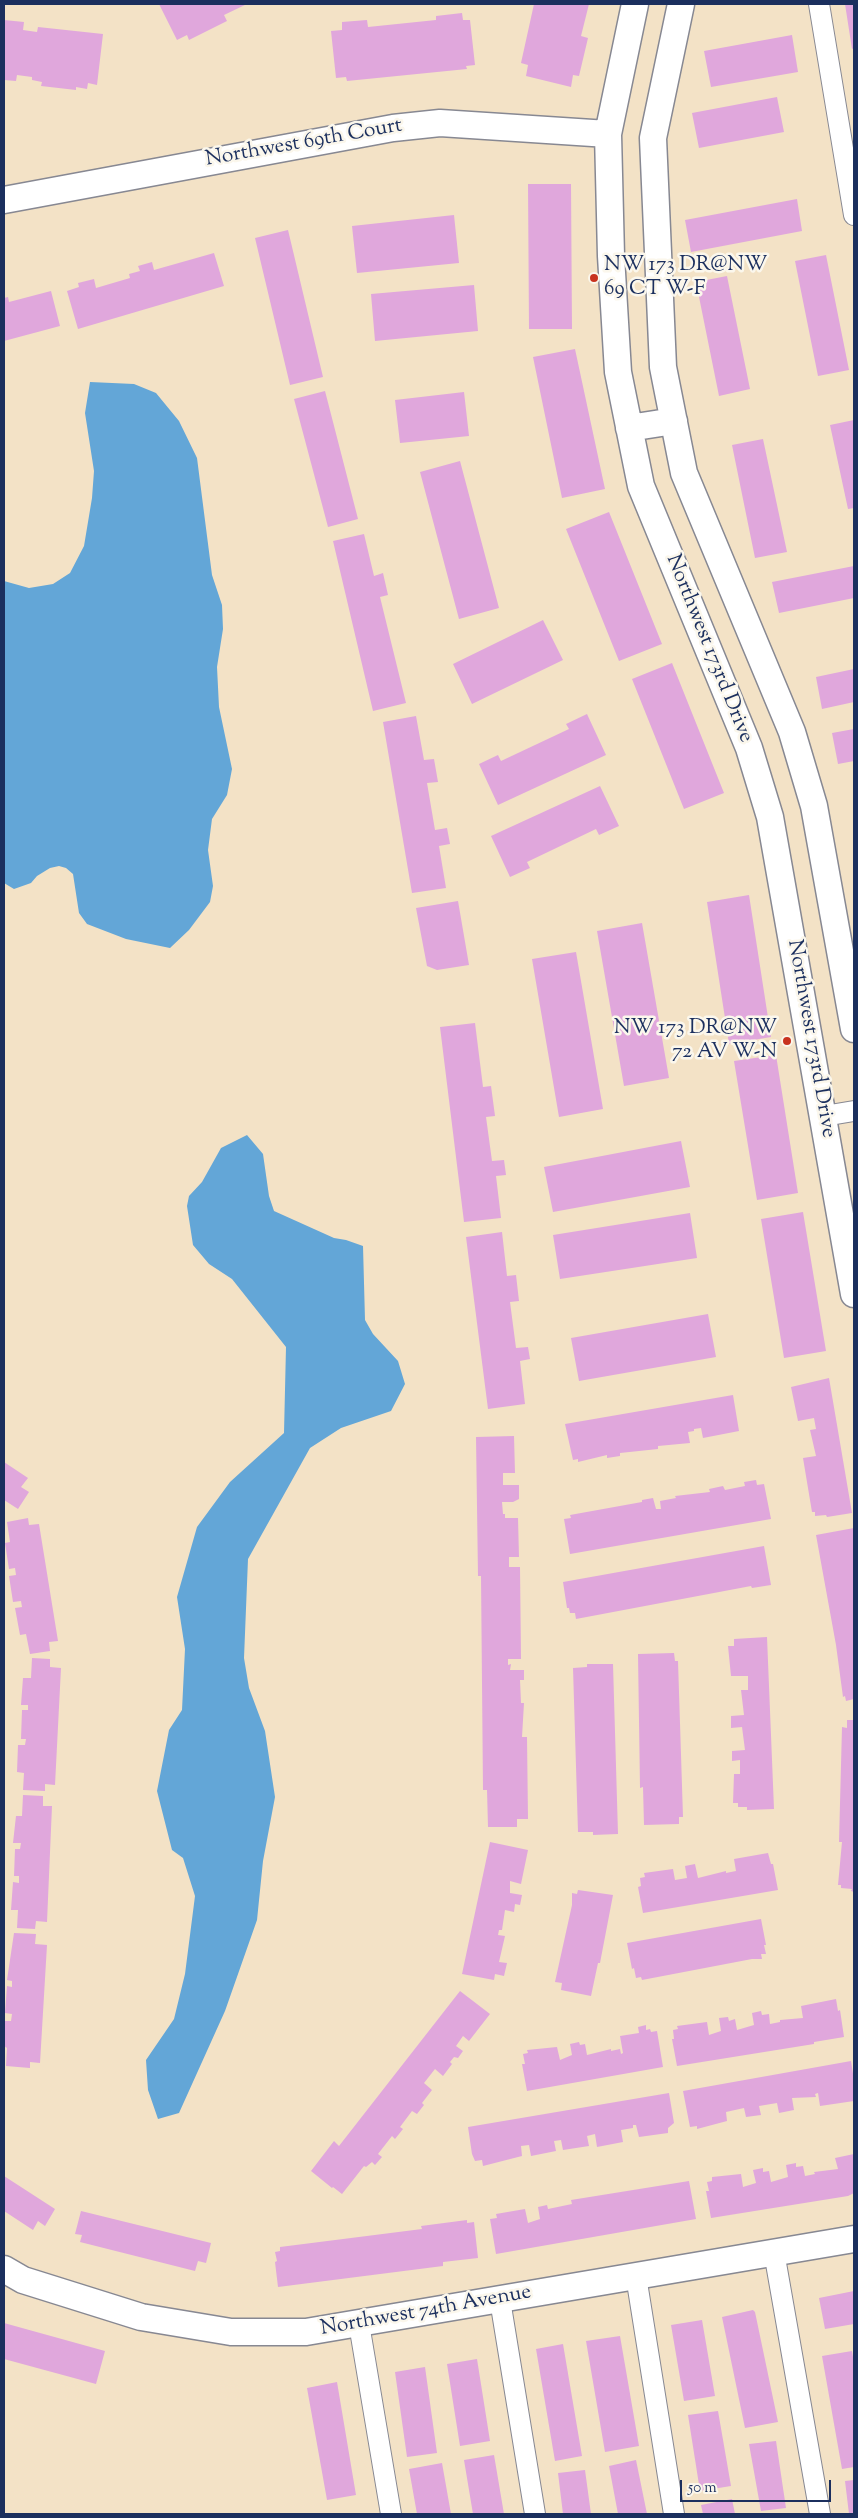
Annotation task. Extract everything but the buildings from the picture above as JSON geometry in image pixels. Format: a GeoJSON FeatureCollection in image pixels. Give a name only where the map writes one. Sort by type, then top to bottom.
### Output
{"type":"FeatureCollection","features":[{"type":"Feature","properties":{"kind":"street","name":"Northwest 173rd Drive"},"geometry":{"type":"LineString","coordinates":[[634,4],[608,134],[611,256],[618,372],[641,486],[749,748],[770,817],[854,1294]]}},
{"type":"Feature","properties":{"kind":"street","name":"Northwest 173rd Drive"},"geometry":{"type":"LineString","coordinates":[[681,4],[653,138],[663,367],[684,473],[792,732],[814,806],[854,1029]]}},
{"type":"Feature","properties":{"kind":"street"},"geometry":{"type":"LineString","coordinates":[[819,4],[854,215]]}},
{"type":"Feature","properties":{"kind":"street","name":"Northwest 69th Court"},"geometry":{"type":"LineString","coordinates":[[4,200],[393,128],[440,123],[608,134]]}},
{"type":"Feature","properties":{"kind":"street"},"geometry":{"type":"LineString","coordinates":[[629,428],[674,421]]}},
{"type":"Feature","properties":{"kind":"street"},"geometry":{"type":"LineString","coordinates":[[824,1116],[854,1111]]}},
{"type":"Feature","properties":{"kind":"street","name":"Northwest 74th Avenue"},"geometry":{"type":"LineString","coordinates":[[4,2269],[23,2280],[141,2317],[231,2332],[306,2332],[854,2239]]}},
{"type":"Feature","properties":{"kind":"street"},"geometry":{"type":"LineString","coordinates":[[774,2252],[820,2514]]}},
{"type":"Feature","properties":{"kind":"street"},"geometry":{"type":"LineString","coordinates":[[636,2276],[674,2514]]}},
{"type":"Feature","properties":{"kind":"street"},"geometry":{"type":"LineString","coordinates":[[500,2300],[535,2514]]}},
{"type":"Feature","properties":{"kind":"street"},"geometry":{"type":"LineString","coordinates":[[359,2324],[390,2514]]}},
{"type":"Feature","properties":{"kind":"water"},"geometry":{"type":"Polygon","coordinates":[[[90,382],[134,384],[156,393],[179,421],[197,458],[212,575],[222,605],[223,629],[217,667],[219,707],[232,769],[227,795],[212,819],[208,850],[213,886],[210,902],[189,930],[170,948],[126,939],[87,924],[79,913],[73,874],[66,868],[59,866],[50,868],[37,876],[31,883],[14,889],[4,883],[4,581],[29,588],[53,584],[70,573],[84,546],[92,498],[94,471],[85,413],[90,382]]]}},
{"type":"Feature","properties":{"kind":"water"},"geometry":{"type":"Polygon","coordinates":[[[247,1135],[263,1154],[269,1196],[274,1211],[334,1238],[363,1246],[365,1320],[373,1334],[398,1361],[405,1384],[391,1411],[341,1428],[310,1448],[248,1559],[244,1658],[249,1688],[265,1731],[275,1797],[263,1861],[257,1920],[225,2011],[179,2113],[158,2119],[148,2090],[146,2060],[174,2019],[185,1974],[195,1896],[183,1858],[172,1850],[157,1791],[169,1730],[182,1710],[185,1649],[177,1597],[197,1527],[230,1482],[284,1433],[286,1347],[232,1279],[209,1264],[193,1245],[187,1206],[189,1196],[202,1182],[221,1148],[247,1135]]]}},
{"type":"Feature","properties":{"kind":"place","name":"NW 173 DR@NW 69 CT W-F"},"geometry":{"type":"Point","coordinates":[594,278]}},
{"type":"Feature","properties":{"kind":"place","name":"NW 173 DR@NW 72 AV W-N"},"geometry":{"type":"Point","coordinates":[787,1041]}}]}
